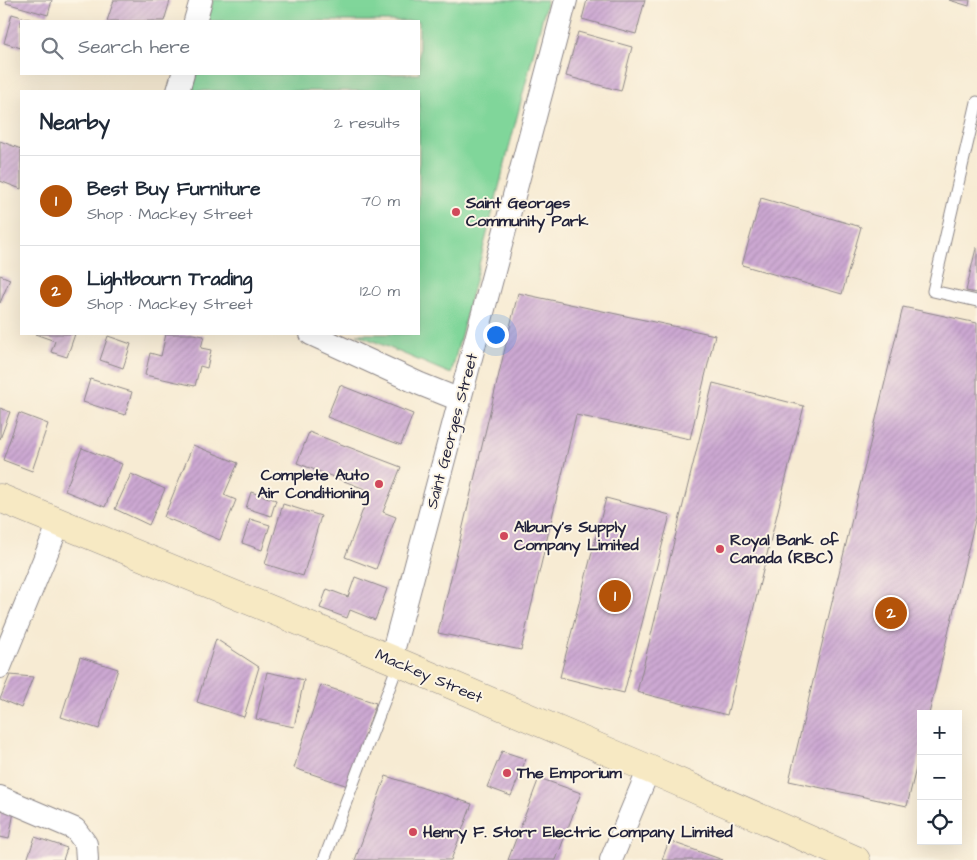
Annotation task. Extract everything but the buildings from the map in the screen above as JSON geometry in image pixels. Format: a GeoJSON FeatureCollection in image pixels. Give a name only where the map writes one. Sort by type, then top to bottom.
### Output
{"type":"FeatureCollection","features":[{"type":"Feature","properties":{"kind":"main road","name":"Mackey Street"},"geometry":{"type":"LineString","coordinates":[[0,498],[395,661],[649,769],[856,860]]}},
{"type":"Feature","properties":{"kind":"street"},"geometry":{"type":"LineString","coordinates":[[195,20],[200,0]]}},
{"type":"Feature","properties":{"kind":"street","name":"Saint Georges Street"},"geometry":{"type":"LineString","coordinates":[[395,661],[460,400],[566,0]]}},
{"type":"Feature","properties":{"kind":"street"},"geometry":{"type":"LineString","coordinates":[[178,90],[183,75]]}},
{"type":"Feature","properties":{"kind":"street"},"geometry":{"type":"LineString","coordinates":[[313,335],[420,384],[460,400]]}},
{"type":"Feature","properties":{"kind":"street"},"geometry":{"type":"LineString","coordinates":[[0,667],[59,523]]}},
{"type":"Feature","properties":{"kind":"street"},"geometry":{"type":"LineString","coordinates":[[611,860],[649,769]]}},
{"type":"Feature","properties":{"kind":"street"},"geometry":{"type":"LineString","coordinates":[[0,797],[75,829],[86,844],[86,860]]}},
{"type":"Feature","properties":{"kind":"lane"},"geometry":{"type":"LineString","coordinates":[[977,102],[933,291],[977,301]]}},
{"type":"Feature","properties":{"kind":"lane"},"geometry":{"type":"LineString","coordinates":[[324,860],[395,661]]}},
{"type":"Feature","properties":{"kind":"green space","name":"Saint Georges Community Park"},"geometry":{"type":"Polygon","coordinates":[[[213,0],[547,0],[451,374],[359,335],[420,335],[420,90],[192,90],[196,75],[420,75],[420,20],[208,20],[213,0]]]}},
{"type":"Feature","properties":{"kind":"place","name":"Saint Georges Community Park"},"geometry":{"type":"Point","coordinates":[456,212]}},
{"type":"Feature","properties":{"kind":"place","name":"Complete Auto Air Conditioning"},"geometry":{"type":"Point","coordinates":[379,484]}},
{"type":"Feature","properties":{"kind":"place","name":"Albury's Supply Company Limited"},"geometry":{"type":"Point","coordinates":[504,536]}},
{"type":"Feature","properties":{"kind":"place","name":"Royal Bank of Canada (RBC)"},"geometry":{"type":"Point","coordinates":[720,549]}},
{"type":"Feature","properties":{"kind":"place","name":"Best Buy Furniture"},"geometry":{"type":"Point","coordinates":[615,596]}},
{"type":"Feature","properties":{"kind":"place","name":"Lightbourn Trading"},"geometry":{"type":"Point","coordinates":[891,613]}},
{"type":"Feature","properties":{"kind":"place","name":"The Emporium"},"geometry":{"type":"Point","coordinates":[507,773]}},
{"type":"Feature","properties":{"kind":"place","name":"Henry F. Storr Electric Company Limited"},"geometry":{"type":"Point","coordinates":[413,832]}}]}
